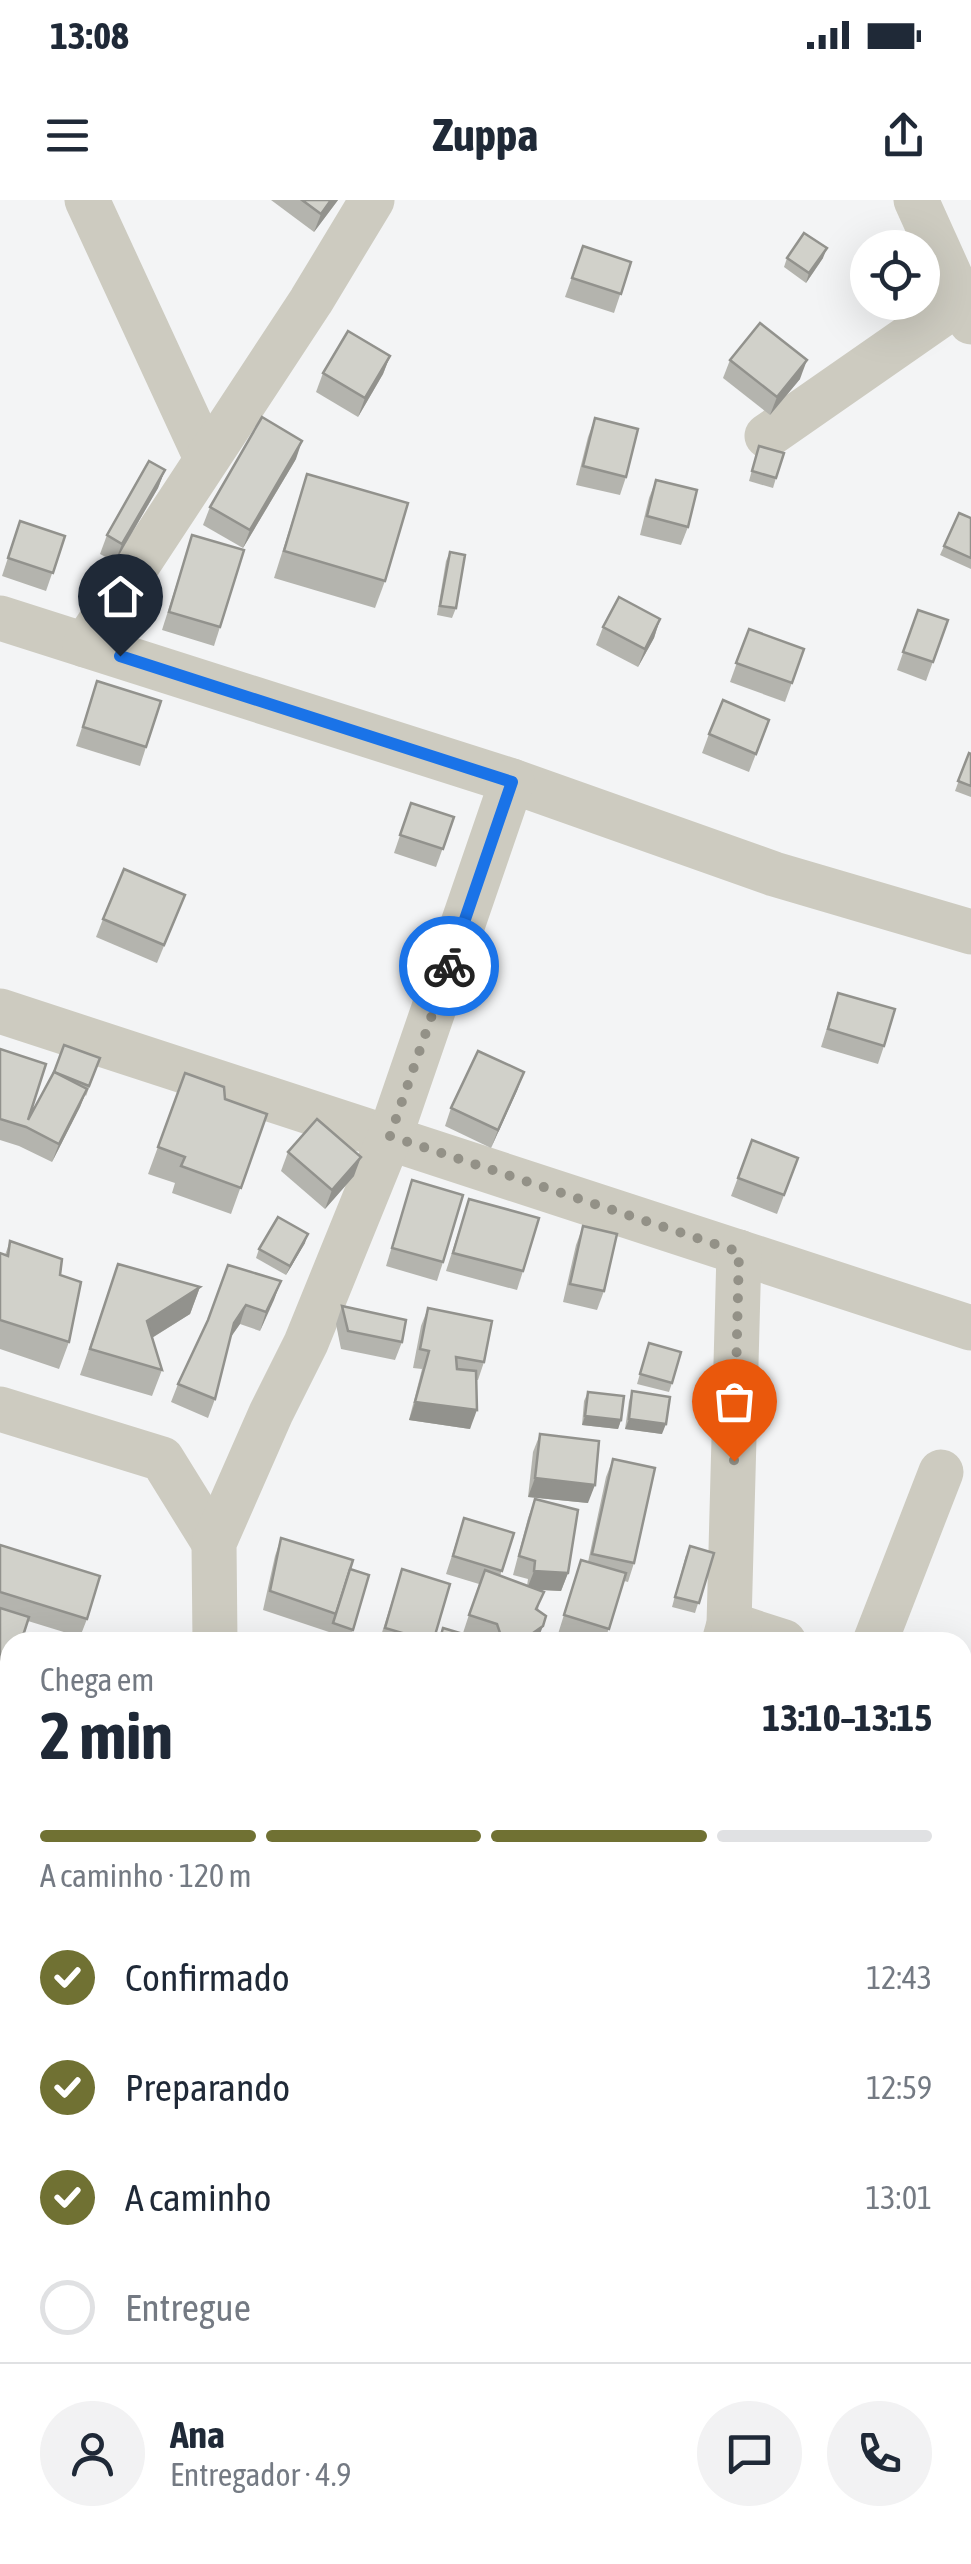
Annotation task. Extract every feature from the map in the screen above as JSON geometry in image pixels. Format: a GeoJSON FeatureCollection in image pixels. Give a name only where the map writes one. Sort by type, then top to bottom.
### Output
{"type":"FeatureCollection","features":[{"type":"Feature","properties":{"kind":"street"},"geometry":{"type":"LineString","coordinates":[[87,200],[206,458]]}},
{"type":"Feature","properties":{"kind":"street"},"geometry":{"type":"LineString","coordinates":[[85,645],[311,301],[372,200]]}},
{"type":"Feature","properties":{"kind":"street"},"geometry":{"type":"LineString","coordinates":[[767,436],[966,311],[916,200]]}},
{"type":"Feature","properties":{"kind":"street"},"geometry":{"type":"LineString","coordinates":[[0,618],[512,782],[774,874],[971,932]]}},
{"type":"Feature","properties":{"kind":"street"},"geometry":{"type":"LineString","coordinates":[[215,1632],[214,1544],[306,1343],[390,1136],[512,782]]}},
{"type":"Feature","properties":{"kind":"street"},"geometry":{"type":"LineString","coordinates":[[0,1011],[971,1328]]}},
{"type":"Feature","properties":{"kind":"street"},"geometry":{"type":"LineString","coordinates":[[726,1632],[739,1252]]}},
{"type":"Feature","properties":{"kind":"street"},"geometry":{"type":"LineString","coordinates":[[0,1409],[162,1459],[214,1544]]}},
{"type":"Feature","properties":{"kind":"street"},"geometry":{"type":"LineString","coordinates":[[879,1632],[941,1472]]}},
{"type":"Feature","properties":{"kind":"building"},"geometry":{"type":"Polygon","coordinates":[[[302,200],[331,200],[321,214],[302,200]]]}},
{"type":"Feature","properties":{"kind":"building"},"geometry":{"type":"Polygon","coordinates":[[[804,233],[827,248],[809,273],[787,258],[804,233]]]}},
{"type":"Feature","properties":{"kind":"building"},"geometry":{"type":"Polygon","coordinates":[[[583,246],[631,262],[621,294],[572,278],[583,246]]]}},
{"type":"Feature","properties":{"kind":"building"},"geometry":{"type":"Polygon","coordinates":[[[760,323],[807,360],[777,397],[730,360],[760,323]]]}},
{"type":"Feature","properties":{"kind":"building"},"geometry":{"type":"Polygon","coordinates":[[[348,331],[390,356],[365,398],[323,373],[348,331]]]}},
{"type":"Feature","properties":{"kind":"building"},"geometry":{"type":"Polygon","coordinates":[[[262,417],[302,441],[250,530],[210,507],[262,417]]]}},
{"type":"Feature","properties":{"kind":"building"},"geometry":{"type":"Polygon","coordinates":[[[595,418],[638,429],[626,477],[583,466],[595,418]]]}},
{"type":"Feature","properties":{"kind":"building"},"geometry":{"type":"Polygon","coordinates":[[[759,446],[784,453],[776,478],[752,471],[759,446]]]}},
{"type":"Feature","properties":{"kind":"building"},"geometry":{"type":"Polygon","coordinates":[[[149,461],[165,470],[122,544],[107,535],[149,461]]]}},
{"type":"Feature","properties":{"kind":"building"},"geometry":{"type":"Polygon","coordinates":[[[307,474],[408,503],[385,581],[284,551],[307,474]]]}},
{"type":"Feature","properties":{"kind":"building"},"geometry":{"type":"Polygon","coordinates":[[[656,480],[697,490],[688,527],[647,516],[656,480]]]}},
{"type":"Feature","properties":{"kind":"building"},"geometry":{"type":"Polygon","coordinates":[[[959,513],[971,518],[971,558],[944,546],[959,513]]]}},
{"type":"Feature","properties":{"kind":"building"},"geometry":{"type":"Polygon","coordinates":[[[20,521],[65,536],[53,573],[8,558],[20,521]]]}},
{"type":"Feature","properties":{"kind":"building"},"geometry":{"type":"Polygon","coordinates":[[[192,535],[244,550],[220,627],[169,612],[192,535]]]}},
{"type":"Feature","properties":{"kind":"building"},"geometry":{"type":"Polygon","coordinates":[[[450,552],[465,555],[456,608],[440,606],[450,552]]]}},
{"type":"Feature","properties":{"kind":"building"},"geometry":{"type":"Polygon","coordinates":[[[619,597],[660,619],[645,649],[603,627],[619,597]]]}},
{"type":"Feature","properties":{"kind":"building"},"geometry":{"type":"Polygon","coordinates":[[[918,610],[948,620],[933,662],[903,652],[918,610]]]}},
{"type":"Feature","properties":{"kind":"building"},"geometry":{"type":"Polygon","coordinates":[[[749,629],[804,649],[792,683],[736,663],[749,629]]]}},
{"type":"Feature","properties":{"kind":"building"},"geometry":{"type":"Polygon","coordinates":[[[97,681],[161,701],[146,747],[83,727],[97,681]]]}},
{"type":"Feature","properties":{"kind":"building"},"geometry":{"type":"Polygon","coordinates":[[[723,700],[769,720],[756,754],[709,734],[723,700]]]}},
{"type":"Feature","properties":{"kind":"building"},"geometry":{"type":"Polygon","coordinates":[[[971,754],[971,786],[958,781],[971,754]]]}},
{"type":"Feature","properties":{"kind":"building"},"geometry":{"type":"Polygon","coordinates":[[[411,803],[454,817],[443,849],[400,835],[411,803]]]}},
{"type":"Feature","properties":{"kind":"building"},"geometry":{"type":"Polygon","coordinates":[[[124,869],[185,895],[164,945],[103,919],[124,869]]]}},
{"type":"Feature","properties":{"kind":"building"},"geometry":{"type":"Polygon","coordinates":[[[838,993],[895,1009],[884,1046],[828,1029],[838,993]]]}},
{"type":"Feature","properties":{"kind":"building"},"geometry":{"type":"Polygon","coordinates":[[[64,1045],[100,1058],[89,1086],[54,1072],[64,1045]]]}},
{"type":"Feature","properties":{"kind":"building"},"geometry":{"type":"Polygon","coordinates":[[[0,1049],[46,1064],[28,1120],[54,1072],[87,1089],[59,1144],[0,1119],[0,1049]]]}},
{"type":"Feature","properties":{"kind":"building"},"geometry":{"type":"Polygon","coordinates":[[[478,1051],[524,1072],[498,1130],[451,1108],[478,1051]]]}},
{"type":"Feature","properties":{"kind":"building"},"geometry":{"type":"Polygon","coordinates":[[[185,1073],[224,1087],[225,1099],[267,1114],[241,1188],[181,1166],[185,1157],[158,1147],[185,1073]]]}},
{"type":"Feature","properties":{"kind":"building"},"geometry":{"type":"Polygon","coordinates":[[[317,1119],[361,1157],[332,1190],[288,1152],[317,1119]]]}},
{"type":"Feature","properties":{"kind":"building"},"geometry":{"type":"Polygon","coordinates":[[[752,1140],[798,1158],[784,1195],[738,1178],[752,1140]]]}},
{"type":"Feature","properties":{"kind":"building"},"geometry":{"type":"Polygon","coordinates":[[[412,1180],[463,1195],[443,1262],[392,1248],[412,1180]]]}},
{"type":"Feature","properties":{"kind":"building"},"geometry":{"type":"Polygon","coordinates":[[[469,1199],[539,1218],[523,1271],[453,1253],[469,1199]]]}},
{"type":"Feature","properties":{"kind":"building"},"geometry":{"type":"Polygon","coordinates":[[[278,1217],[308,1234],[290,1266],[259,1249],[278,1217]]]}},
{"type":"Feature","properties":{"kind":"building"},"geometry":{"type":"Polygon","coordinates":[[[583,1226],[617,1234],[604,1291],[570,1284],[583,1226]]]}},
{"type":"Feature","properties":{"kind":"building"},"geometry":{"type":"Polygon","coordinates":[[[10,1241],[62,1259],[60,1275],[81,1282],[69,1342],[0,1320],[0,1253],[8,1256],[10,1241]]]}},
{"type":"Feature","properties":{"kind":"building"},"geometry":{"type":"Polygon","coordinates":[[[118,1264],[200,1287],[147,1321],[162,1370],[90,1349],[118,1264]]]}},
{"type":"Feature","properties":{"kind":"building"},"geometry":{"type":"Polygon","coordinates":[[[228,1265],[281,1281],[266,1312],[246,1305],[234,1323],[215,1399],[178,1384],[228,1265]]]}},
{"type":"Feature","properties":{"kind":"building"},"geometry":{"type":"Polygon","coordinates":[[[342,1306],[406,1320],[402,1342],[348,1331],[342,1306]]]}},
{"type":"Feature","properties":{"kind":"building"},"geometry":{"type":"Polygon","coordinates":[[[428,1308],[492,1321],[484,1362],[456,1357],[457,1369],[476,1371],[477,1410],[415,1402],[429,1351],[420,1349],[428,1308]]]}},
{"type":"Feature","properties":{"kind":"building"},"geometry":{"type":"Polygon","coordinates":[[[649,1343],[681,1352],[672,1383],[640,1374],[649,1343]]]}},
{"type":"Feature","properties":{"kind":"building"},"geometry":{"type":"Polygon","coordinates":[[[632,1391],[670,1397],[666,1424],[629,1419],[632,1391]]]}},
{"type":"Feature","properties":{"kind":"building"},"geometry":{"type":"Polygon","coordinates":[[[588,1392],[624,1396],[621,1420],[585,1416],[588,1392]]]}},
{"type":"Feature","properties":{"kind":"building"},"geometry":{"type":"Polygon","coordinates":[[[540,1434],[599,1441],[595,1485],[535,1478],[540,1434]]]}},
{"type":"Feature","properties":{"kind":"building"},"geometry":{"type":"Polygon","coordinates":[[[613,1459],[655,1468],[634,1563],[592,1554],[613,1459]]]}},
{"type":"Feature","properties":{"kind":"building"},"geometry":{"type":"Polygon","coordinates":[[[535,1499],[578,1510],[568,1573],[534,1571],[535,1561],[519,1556],[535,1499]]]}},
{"type":"Feature","properties":{"kind":"building"},"geometry":{"type":"Polygon","coordinates":[[[464,1518],[514,1533],[502,1571],[453,1556],[464,1518]]]}},
{"type":"Feature","properties":{"kind":"building"},"geometry":{"type":"Polygon","coordinates":[[[281,1538],[353,1560],[336,1614],[270,1591],[281,1538]]]}},
{"type":"Feature","properties":{"kind":"building"},"geometry":{"type":"Polygon","coordinates":[[[0,1545],[100,1576],[87,1619],[0,1592],[0,1545]]]}},
{"type":"Feature","properties":{"kind":"building"},"geometry":{"type":"Polygon","coordinates":[[[690,1546],[714,1553],[699,1603],[675,1597],[690,1546]]]}},
{"type":"Feature","properties":{"kind":"building"},"geometry":{"type":"Polygon","coordinates":[[[581,1560],[626,1573],[609,1629],[564,1615],[581,1560]]]}},
{"type":"Feature","properties":{"kind":"building"},"geometry":{"type":"Polygon","coordinates":[[[350,1569],[369,1575],[353,1630],[333,1623],[350,1569]]]}},
{"type":"Feature","properties":{"kind":"building"},"geometry":{"type":"Polygon","coordinates":[[[402,1569],[450,1584],[436,1632],[385,1628],[402,1569]]]}},
{"type":"Feature","properties":{"kind":"building"},"geometry":{"type":"Polygon","coordinates":[[[485,1570],[544,1592],[536,1609],[546,1616],[543,1626],[534,1632],[500,1632],[497,1624],[469,1615],[485,1570]]]}},
{"type":"Feature","properties":{"kind":"building"},"geometry":{"type":"Polygon","coordinates":[[[0,1608],[29,1617],[24,1632],[0,1632],[0,1608]]]}},
{"type":"Feature","properties":{"kind":"way so far"},"geometry":{"type":"LineString","coordinates":[[449,966],[390,1136],[739,1252],[734,1461]]}},
{"type":"Feature","properties":{"kind":"route"},"geometry":{"type":"LineString","coordinates":[[120,656],[512,782],[449,966]]}}]}
